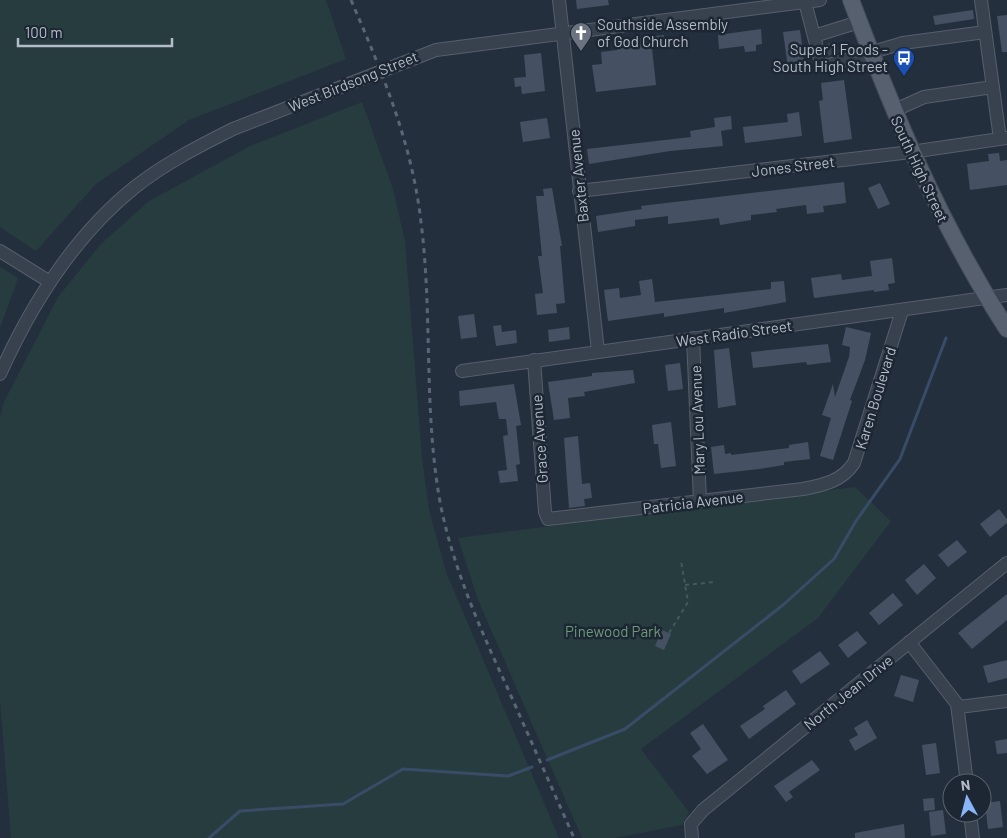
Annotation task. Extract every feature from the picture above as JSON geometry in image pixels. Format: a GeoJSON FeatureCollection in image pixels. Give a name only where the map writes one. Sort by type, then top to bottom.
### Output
{"type":"FeatureCollection","features":[{"type":"Feature","properties":{"kind":"main road","name":"South High Street"},"geometry":{"type":"LineString","coordinates":[[851,0],[893,111],[937,207],[1007,329]]}},
{"type":"Feature","properties":{"kind":"street","name":"Baxter Avenue"},"geometry":{"type":"LineString","coordinates":[[559,0],[598,351]]}},
{"type":"Feature","properties":{"kind":"street","name":"West Birdsong Street"},"geometry":{"type":"LineString","coordinates":[[0,374],[22,330],[50,282],[91,231],[124,197],[161,169],[214,138],[430,51],[820,0]]}},
{"type":"Feature","properties":{"kind":"street"},"geometry":{"type":"LineString","coordinates":[[981,0],[993,87],[1004,138]]}},
{"type":"Feature","properties":{"kind":"street"},"geometry":{"type":"LineString","coordinates":[[806,2],[829,46]]}},
{"type":"Feature","properties":{"kind":"street"},"geometry":{"type":"LineString","coordinates":[[829,46],[859,22]]}},
{"type":"Feature","properties":{"kind":"street"},"geometry":{"type":"LineString","coordinates":[[829,46],[871,54],[903,43],[986,32]]}},
{"type":"Feature","properties":{"kind":"street"},"geometry":{"type":"LineString","coordinates":[[893,111],[924,97],[993,87]]}},
{"type":"Feature","properties":{"kind":"street","name":"Jones Street"},"geometry":{"type":"LineString","coordinates":[[579,191],[911,152],[1004,138]]}},
{"type":"Feature","properties":{"kind":"street"},"geometry":{"type":"LineString","coordinates":[[0,251],[50,282]]}},
{"type":"Feature","properties":{"kind":"street","name":"West Radio Street"},"geometry":{"type":"LineString","coordinates":[[462,371],[1007,295]]}},
{"type":"Feature","properties":{"kind":"street","name":"Karen Boulevard"},"geometry":{"type":"LineString","coordinates":[[838,479],[847,472],[856,460],[902,311]]}},
{"type":"Feature","properties":{"kind":"street","name":"Mary Lou Avenue"},"geometry":{"type":"LineString","coordinates":[[693,338],[700,501]]}},
{"type":"Feature","properties":{"kind":"street","name":"Grace Avenue"},"geometry":{"type":"LineString","coordinates":[[534,360],[545,512],[547,518]]}},
{"type":"Feature","properties":{"kind":"street","name":"Patricia Avenue"},"geometry":{"type":"LineString","coordinates":[[547,518],[552,520],[803,489],[826,484],[838,479]]}},
{"type":"Feature","properties":{"kind":"street","name":"North Jean Drive"},"geometry":{"type":"LineString","coordinates":[[692,838],[691,824],[703,810],[1007,562]]}},
{"type":"Feature","properties":{"kind":"street"},"geometry":{"type":"LineString","coordinates":[[909,642],[958,707],[966,773]]}},
{"type":"Feature","properties":{"kind":"street"},"geometry":{"type":"LineString","coordinates":[[958,707],[1007,701]]}},
{"type":"Feature","properties":{"kind":"street"},"geometry":{"type":"LineString","coordinates":[[971,823],[973,838]]}},
{"type":"Feature","properties":{"kind":"path"},"geometry":{"type":"LineString","coordinates":[[669,633],[688,605],[681,561]]}},
{"type":"Feature","properties":{"kind":"path"},"geometry":{"type":"LineString","coordinates":[[685,584],[715,582]]}},
{"type":"Feature","properties":{"kind":"green space"},"geometry":{"type":"Polygon","coordinates":[[[0,0],[326,0],[346,59],[189,120],[96,184],[36,251],[0,227],[0,0]]]}},
{"type":"Feature","properties":{"kind":"green space"},"geometry":{"type":"Polygon","coordinates":[[[362,102],[393,189],[405,241],[422,458],[429,510],[446,572],[559,838],[11,838],[0,700],[0,417],[3,404],[58,297],[101,244],[149,201],[250,146],[362,102]]]}},
{"type":"Feature","properties":{"kind":"green space"},"geometry":{"type":"Polygon","coordinates":[[[0,267],[18,278],[0,328],[0,267]]]}},
{"type":"Feature","properties":{"kind":"green space","name":"Pinewood Park"},"geometry":{"type":"Polygon","coordinates":[[[855,487],[891,521],[818,618],[641,749],[689,812],[682,825],[615,838],[582,838],[478,600],[458,538],[855,487]]]}},
{"type":"Feature","properties":{"kind":"building"},"geometry":{"type":"Polygon","coordinates":[[[576,0],[608,0],[609,5],[577,9],[576,0]]]}},
{"type":"Feature","properties":{"kind":"building"},"geometry":{"type":"Polygon","coordinates":[[[973,10],[974,19],[935,25],[933,16],[973,10]]]}},
{"type":"Feature","properties":{"kind":"building"},"geometry":{"type":"Polygon","coordinates":[[[1007,15],[1007,52],[1002,52],[997,16],[1007,15]]]}},
{"type":"Feature","properties":{"kind":"building"},"geometry":{"type":"Polygon","coordinates":[[[761,29],[762,44],[756,45],[756,51],[745,52],[744,46],[719,49],[718,35],[761,29]]]}},
{"type":"Feature","properties":{"kind":"building"},"geometry":{"type":"Polygon","coordinates":[[[800,30],[805,66],[788,68],[783,32],[800,30]]]}},
{"type":"Feature","properties":{"kind":"building"},"geometry":{"type":"Polygon","coordinates":[[[664,35],[665,46],[652,48],[656,85],[596,92],[592,65],[602,64],[601,52],[617,50],[616,41],[664,35]]]}},
{"type":"Feature","properties":{"kind":"building"},"geometry":{"type":"Polygon","coordinates":[[[541,53],[545,91],[522,94],[521,86],[515,87],[514,78],[526,77],[524,55],[541,53]]]}},
{"type":"Feature","properties":{"kind":"building"},"geometry":{"type":"Polygon","coordinates":[[[844,80],[852,139],[824,143],[819,101],[823,100],[821,83],[844,80]]]}},
{"type":"Feature","properties":{"kind":"building"},"geometry":{"type":"Polygon","coordinates":[[[799,112],[802,136],[745,143],[743,127],[788,122],[787,114],[799,112]]]}},
{"type":"Feature","properties":{"kind":"building"},"geometry":{"type":"Polygon","coordinates":[[[731,116],[732,129],[721,131],[723,146],[670,151],[589,164],[587,149],[691,137],[690,131],[715,127],[714,118],[731,116]]]}},
{"type":"Feature","properties":{"kind":"building"},"geometry":{"type":"Polygon","coordinates":[[[547,118],[550,138],[523,142],[520,122],[547,118]]]}},
{"type":"Feature","properties":{"kind":"building"},"geometry":{"type":"Polygon","coordinates":[[[999,153],[1000,161],[1007,160],[1007,185],[970,190],[967,164],[989,161],[988,154],[999,153]]]}},
{"type":"Feature","properties":{"kind":"building"},"geometry":{"type":"Polygon","coordinates":[[[844,182],[846,203],[823,206],[824,212],[807,214],[806,205],[776,209],[777,212],[751,215],[751,220],[720,225],[719,218],[668,224],[668,216],[635,220],[635,226],[598,232],[596,216],[642,209],[641,206],[844,182]]]}},
{"type":"Feature","properties":{"kind":"building"},"geometry":{"type":"Polygon","coordinates":[[[880,183],[890,204],[878,209],[868,188],[880,183]]]}},
{"type":"Feature","properties":{"kind":"building"},"geometry":{"type":"Polygon","coordinates":[[[552,188],[562,246],[560,246],[565,303],[556,304],[557,313],[537,315],[535,294],[543,293],[538,256],[542,256],[536,196],[544,196],[543,189],[552,188]]]}},
{"type":"Feature","properties":{"kind":"building"},"geometry":{"type":"Polygon","coordinates":[[[892,258],[895,283],[888,284],[889,290],[874,292],[874,290],[814,298],[811,278],[841,274],[842,280],[872,276],[870,261],[892,258]]]}},
{"type":"Feature","properties":{"kind":"building"},"geometry":{"type":"Polygon","coordinates":[[[652,279],[655,302],[771,289],[771,282],[784,281],[786,302],[724,313],[724,308],[664,317],[664,313],[608,321],[604,290],[619,288],[620,298],[641,295],[639,281],[652,279]]]}},
{"type":"Feature","properties":{"kind":"building"},"geometry":{"type":"Polygon","coordinates":[[[474,314],[477,337],[461,339],[458,316],[474,314]]]}},
{"type":"Feature","properties":{"kind":"building"},"geometry":{"type":"Polygon","coordinates":[[[501,325],[502,332],[516,330],[517,343],[496,346],[493,326],[501,325]]]}},
{"type":"Feature","properties":{"kind":"building"},"geometry":{"type":"Polygon","coordinates":[[[569,327],[570,339],[549,342],[548,330],[569,327]]]}},
{"type":"Feature","properties":{"kind":"building"},"geometry":{"type":"Polygon","coordinates":[[[846,327],[871,333],[865,360],[850,400],[852,401],[833,460],[820,456],[831,418],[822,415],[833,384],[835,397],[849,357],[850,347],[842,345],[846,327]]]}},
{"type":"Feature","properties":{"kind":"building"},"geometry":{"type":"Polygon","coordinates":[[[828,344],[831,362],[807,365],[806,362],[753,368],[751,352],[828,344]]]}},
{"type":"Feature","properties":{"kind":"building"},"geometry":{"type":"Polygon","coordinates":[[[729,348],[736,405],[718,408],[714,350],[729,348]]]}},
{"type":"Feature","properties":{"kind":"building"},"geometry":{"type":"Polygon","coordinates":[[[680,363],[683,389],[668,391],[665,365],[680,363]]]}},
{"type":"Feature","properties":{"kind":"building"},"geometry":{"type":"Polygon","coordinates":[[[633,370],[635,383],[584,392],[585,396],[568,398],[570,418],[554,420],[548,382],[592,376],[592,373],[633,370]]]}},
{"type":"Feature","properties":{"kind":"building"},"geometry":{"type":"Polygon","coordinates":[[[514,384],[521,425],[516,426],[520,464],[516,465],[518,481],[500,483],[498,471],[507,470],[503,436],[508,435],[506,419],[499,419],[496,402],[460,406],[459,391],[514,384]]]}},
{"type":"Feature","properties":{"kind":"building"},"geometry":{"type":"Polygon","coordinates":[[[671,422],[676,466],[661,468],[658,444],[654,444],[652,425],[671,422]]]}},
{"type":"Feature","properties":{"kind":"building"},"geometry":{"type":"Polygon","coordinates":[[[578,436],[582,484],[590,483],[592,498],[584,499],[585,506],[569,508],[564,438],[578,436]]]}},
{"type":"Feature","properties":{"kind":"building"},"geometry":{"type":"Polygon","coordinates":[[[808,442],[810,459],[784,462],[784,465],[759,469],[714,474],[711,447],[724,445],[725,454],[731,453],[731,455],[789,448],[789,445],[808,442]]]}},
{"type":"Feature","properties":{"kind":"building"},"geometry":{"type":"Polygon","coordinates":[[[999,509],[1007,519],[1007,523],[990,537],[980,524],[999,509]]]}},
{"type":"Feature","properties":{"kind":"building"},"geometry":{"type":"Polygon","coordinates":[[[957,540],[967,552],[948,567],[938,555],[957,540]]]}},
{"type":"Feature","properties":{"kind":"building"},"geometry":{"type":"Polygon","coordinates":[[[924,564],[936,578],[917,595],[905,580],[924,564]]]}},
{"type":"Feature","properties":{"kind":"building"},"geometry":{"type":"Polygon","coordinates":[[[893,593],[903,605],[879,625],[869,613],[893,593]]]}},
{"type":"Feature","properties":{"kind":"building"},"geometry":{"type":"Polygon","coordinates":[[[1007,594],[1007,620],[972,649],[958,633],[1007,594]]]}},
{"type":"Feature","properties":{"kind":"building"},"geometry":{"type":"Polygon","coordinates":[[[662,630],[671,634],[664,650],[655,646],[662,630]]]}},
{"type":"Feature","properties":{"kind":"building"},"geometry":{"type":"Polygon","coordinates":[[[857,631],[867,643],[848,658],[838,645],[857,631]]]}},
{"type":"Feature","properties":{"kind":"building"},"geometry":{"type":"Polygon","coordinates":[[[820,651],[830,664],[801,684],[792,671],[820,651]]]}},
{"type":"Feature","properties":{"kind":"building"},"geometry":{"type":"Polygon","coordinates":[[[1007,660],[1007,678],[988,683],[983,666],[1007,660]]]}},
{"type":"Feature","properties":{"kind":"building"},"geometry":{"type":"Polygon","coordinates":[[[901,675],[919,680],[913,702],[894,696],[901,675]]]}},
{"type":"Feature","properties":{"kind":"building"},"geometry":{"type":"Polygon","coordinates":[[[786,690],[796,704],[749,739],[740,726],[765,709],[763,706],[786,690]]]}},
{"type":"Feature","properties":{"kind":"building"},"geometry":{"type":"Polygon","coordinates":[[[867,720],[877,738],[855,751],[849,740],[858,735],[854,728],[867,720]]]}},
{"type":"Feature","properties":{"kind":"building"},"geometry":{"type":"Polygon","coordinates":[[[703,724],[728,760],[707,774],[692,756],[701,749],[690,733],[703,724]]]}},
{"type":"Feature","properties":{"kind":"building"},"geometry":{"type":"Polygon","coordinates":[[[1007,739],[1007,753],[997,754],[995,741],[1007,739]]]}},
{"type":"Feature","properties":{"kind":"building"},"geometry":{"type":"Polygon","coordinates":[[[936,743],[940,773],[926,775],[922,745],[936,743]]]}},
{"type":"Feature","properties":{"kind":"building"},"geometry":{"type":"Polygon","coordinates":[[[812,760],[820,770],[789,792],[793,797],[786,802],[774,786],[812,760]]]}},
{"type":"Feature","properties":{"kind":"building"},"geometry":{"type":"Polygon","coordinates":[[[934,798],[935,810],[924,811],[923,799],[934,798]]]}},
{"type":"Feature","properties":{"kind":"building"},"geometry":{"type":"Polygon","coordinates":[[[1000,801],[1003,827],[988,829],[987,823],[992,823],[992,802],[1000,801]]]}},
{"type":"Feature","properties":{"kind":"building"},"geometry":{"type":"Polygon","coordinates":[[[942,810],[942,823],[945,823],[946,834],[931,836],[929,812],[942,810]]]}},
{"type":"Feature","properties":{"kind":"building"},"geometry":{"type":"Polygon","coordinates":[[[904,824],[905,838],[855,838],[855,833],[904,824]]]}},
{"type":"Feature","properties":{"kind":"waterway"},"geometry":{"type":"LineString","coordinates":[[547,760],[625,729],[783,605],[834,559],[856,521],[900,459],[946,338]]}},
{"type":"Feature","properties":{"kind":"waterway"},"geometry":{"type":"LineString","coordinates":[[209,838],[240,811],[343,804],[403,769],[508,776],[532,767]]}},
{"type":"Feature","properties":{"kind":"tunnel"},"geometry":{"type":"LineString","coordinates":[[830,43],[834,54]]}},
{"type":"Feature","properties":{"kind":"railway"},"geometry":{"type":"LineString","coordinates":[[351,0],[394,108],[411,164],[417,193],[425,258],[430,401],[435,472],[441,507],[453,554],[478,623],[574,838]]}},
{"type":"Feature","properties":{"kind":"place","name":"Southside Assembly of God Church"},"geometry":{"type":"Point","coordinates":[581,52]}},
{"type":"Feature","properties":{"kind":"place","name":"Super 1 Foods - South High Street"},"geometry":{"type":"Point","coordinates":[904,77]}}]}
